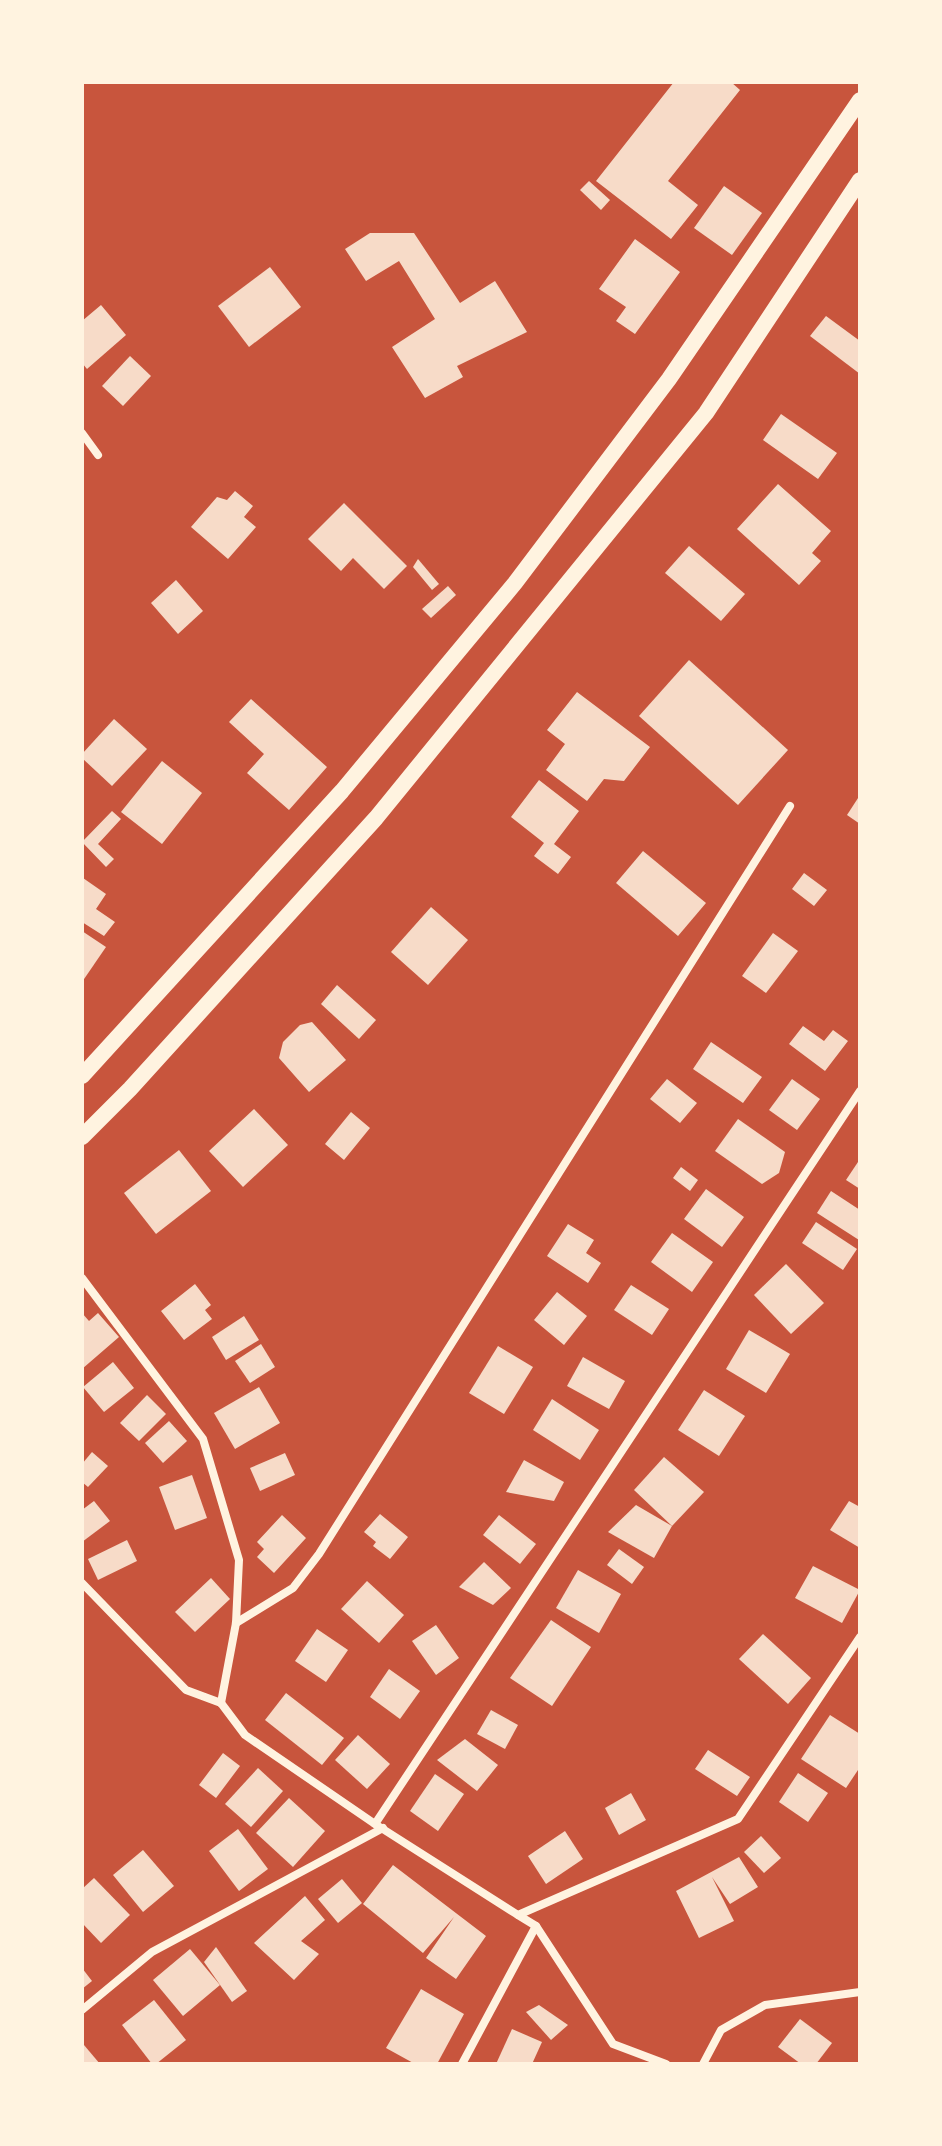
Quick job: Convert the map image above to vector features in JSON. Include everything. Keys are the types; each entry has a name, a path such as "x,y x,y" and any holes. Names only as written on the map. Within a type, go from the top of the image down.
{"main road":[{"path":"82,1076 342,791 515,583 669,379 860,100"},
{"path":"82,1137 141,1077 376,818 706,413 860,180"}],"street":[{"path":"82,433 98,455"},
{"path":"236,1623 293,1588 319,1554 790,806"},
{"path":"82,2010 152,1952 379,1826 860,1091"},
{"path":"82,1278 203,1439 239,1560 236,1623 221,1703"},
{"path":"82,1583 186,1690 221,1703 245,1735 379,1826 536,1926 613,2044 666,2064"},
{"path":"518,1915 738,1819 860,1637"},
{"path":"462,2064 536,1926"},
{"path":"703,2064 721,2030 765,2005 860,1992"}],"building":[{"path":"674,82 731,82 740,90 668,181 698,205 671,239 596,181"},
{"path":"589,181 610,200 601,210 580,190"},
{"path":"724,186 762,213 732,255 694,228"},
{"path":"370,233 414,233 460,303 495,281 527,332 457,366 463,377 425,398 392,347 435,319 399,261 366,281 345,249"},
{"path":"635,239 680,272 635,334 616,321 626,307 599,289"},
{"path":"270,267 301,307 249,347 218,306"},
{"path":"101,305 126,335 87,369 82,363 82,321"},
{"path":"826,316 860,341 860,374 810,336"},
{"path":"130,356 151,376 123,406 102,386"},
{"path":"781,414 837,453 818,479 763,440"},
{"path":"778,484 831,531 812,553 821,561 799,585 737,529"},
{"path":"235,491 253,506 244,517 256,527 228,559 191,527 217,497 227,500"},
{"path":"344,503 407,566 384,589 353,558 341,571 308,539"},
{"path":"689,546 745,594 721,621 665,573"},
{"path":"418,559 439,584 432,590 413,567"},
{"path":"176,580 203,611 178,634 151,603"},
{"path":"448,586 456,595 431,618 422,609"},
{"path":"689,660 788,750 738,805 639,716"},
{"path":"577,692 650,747 624,781 604,779 587,801 546,770 565,744 547,730"},
{"path":"251,699 327,767 289,810 247,773 264,754 229,722"},
{"path":"114,719 147,749 112,786 82,758 82,754"},
{"path":"162,761 202,793 162,844 121,812"},
{"path":"539,780 579,811 554,844 571,857 558,874 534,856 544,843 511,817"},
{"path":"860,795 860,824 847,815"},
{"path":"112,811 121,819 98,844 114,859 106,867 82,842"},
{"path":"643,851 706,903 678,936 616,883"},
{"path":"804,873 827,890 814,906 792,889"},
{"path":"83,878 106,894 96,909 115,922 104,936 82,922"},
{"path":"431,907 468,940 428,985 391,952"},
{"path":"82,931 106,947 82,982"},
{"path":"773,933 798,951 766,993 742,976"},
{"path":"337,985 376,1020 359,1039 321,1004"},
{"path":"312,1022 346,1060 309,1092 279,1058 283,1042 300,1025"},
{"path":"803,1026 824,1041 833,1030 848,1041 825,1071 789,1044"},
{"path":"711,1042 762,1077 743,1103 693,1069"},
{"path":"667,1079 697,1103 680,1123 650,1099"},
{"path":"792,1079 820,1099 797,1130 769,1110"},
{"path":"254,1109 288,1145 243,1187 209,1151"},
{"path":"351,1112 370,1128 344,1160 325,1144"},
{"path":"738,1119 785,1152 779,1173 762,1184 715,1151"},
{"path":"179,1150 211,1191 156,1234 124,1193"},
{"path":"860,1159 860,1189 846,1180"},
{"path":"681,1167 698,1180 690,1191 673,1178"},
{"path":"706,1189 744,1217 722,1247 684,1219"},
{"path":"831,1191 860,1210 859,1240 817,1213"},
{"path":"816,1222 857,1249 843,1270 802,1243"},
{"path":"568,1224 594,1240 586,1253 601,1263 588,1283 547,1256"},
{"path":"672,1233 713,1262 692,1292 651,1262"},
{"path":"786,1264 824,1303 791,1334 754,1295"},
{"path":"195,1284 211,1305 205,1310 212,1319 184,1340 161,1311"},
{"path":"631,1285 669,1309 652,1335 614,1310"},
{"path":"557,1292 587,1316 564,1345 534,1320"},
{"path":"82,1313 89,1321 98,1313 119,1337 82,1369"},
{"path":"244,1316 259,1340 226,1360 212,1337"},
{"path":"749,1330 790,1354 766,1393 726,1369"},
{"path":"261,1344 275,1367 250,1383 235,1361"},
{"path":"498,1346 533,1367 504,1414 469,1393"},
{"path":"583,1357 625,1381 609,1409 567,1386"},
{"path":"113,1362 134,1388 104,1412 83,1387"},
{"path":"259,1387 280,1423 235,1449 214,1413"},
{"path":"704,1390 745,1416 719,1456 678,1430"},
{"path":"147,1395 166,1414 139,1441 120,1423"},
{"path":"552,1399 599,1430 580,1460 533,1430"},
{"path":"169,1421 187,1441 163,1463 145,1443"},
{"path":"92,1452 108,1466 88,1487 82,1482 82,1464"},
{"path":"285,1453 295,1475 260,1491 250,1468"},
{"path":"664,1457 704,1492 672,1526 634,1490"},
{"path":"524,1460 564,1482 554,1501 506,1492"},
{"path":"192,1475 207,1518 175,1530 159,1487"},
{"path":"94,1501 110,1521 82,1542 82,1510"},
{"path":"849,1501 860,1507 860,1548 830,1530"},
{"path":"636,1505 672,1526 654,1558 608,1532"},
{"path":"380,1514 408,1537 390,1559 373,1546 376,1542 364,1532"},
{"path":"282,1515 306,1538 274,1573 257,1557 264,1549 257,1542"},
{"path":"499,1515 536,1544 520,1564 483,1535"},
{"path":"127,1540 137,1561 98,1580 88,1559"},
{"path":"619,1549 644,1567 632,1584 607,1565"},
{"path":"484,1562 511,1588 493,1605 459,1587"},
{"path":"813,1566 860,1590 842,1623 795,1598"},
{"path":"578,1570 621,1594 599,1633 556,1608"},
{"path":"211,1578 230,1599 195,1632 175,1612"},
{"path":"367,1581 404,1615 379,1643 341,1609"},
{"path":"551,1620 591,1647 552,1706 510,1678"},
{"path":"436,1625 459,1658 436,1675 412,1641"},
{"path":"317,1629 348,1650 326,1682 295,1661"},
{"path":"763,1634 811,1678 788,1704 739,1659"},
{"path":"389,1669 420,1691 400,1719 370,1697"},
{"path":"286,1693 344,1738 322,1765 265,1720"},
{"path":"491,1710 518,1725 505,1749 477,1734"},
{"path":"830,1715 860,1734 860,1767 846,1788 801,1759"},
{"path":"358,1735 390,1764 367,1789 335,1760"},
{"path":"465,1739 498,1765 477,1791 437,1760"},
{"path":"708,1750 750,1777 737,1796 695,1769"},
{"path":"223,1753 240,1766 216,1798 199,1785"},
{"path":"258,1768 283,1791 251,1827 225,1804"},
{"path":"798,1773 828,1793 808,1822 779,1802"},
{"path":"435,1774 464,1794 438,1831 410,1811"},
{"path":"631,1793 646,1820 619,1835 605,1808"},
{"path":"289,1798 325,1831 293,1867 256,1833"},
{"path":"238,1829 268,1869 239,1891 209,1851"},
{"path":"565,1831 583,1859 546,1884 528,1856"},
{"path":"761,1836 781,1858 764,1873 744,1852"},
{"path":"143,1850 174,1886 143,1912 113,1875"},
{"path":"739,1857 758,1887 730,1904 712,1877 734,1921 699,1938 676,1891"},
{"path":"393,1865 486,1936 456,1979 426,1958 454,1917 423,1953 363,1904"},
{"path":"94,1878 130,1915 101,1943 82,1923 82,1889"},
{"path":"342,1879 362,1903 338,1923 318,1899"},
{"path":"305,1896 325,1920 301,1941 319,1954 294,1980 254,1943"},
{"path":"216,1947 247,1991 232,2002 204,1962"},
{"path":"190,1949 220,1985 183,2016 153,1980"},
{"path":"82,1968 92,1981 82,1989"},
{"path":"421,1989 464,2014 437,2064 415,2064 386,2048"},
{"path":"154,2000 186,2040 152,2064 122,2025"},
{"path":"539,2005 568,2025 551,2040 526,2012"},
{"path":"800,2019 832,2043 816,2064 801,2064 778,2047"},
{"path":"512,2029 542,2042 532,2064 496,2064"},
{"path":"84,2045 100,2064 82,2064"}]}
